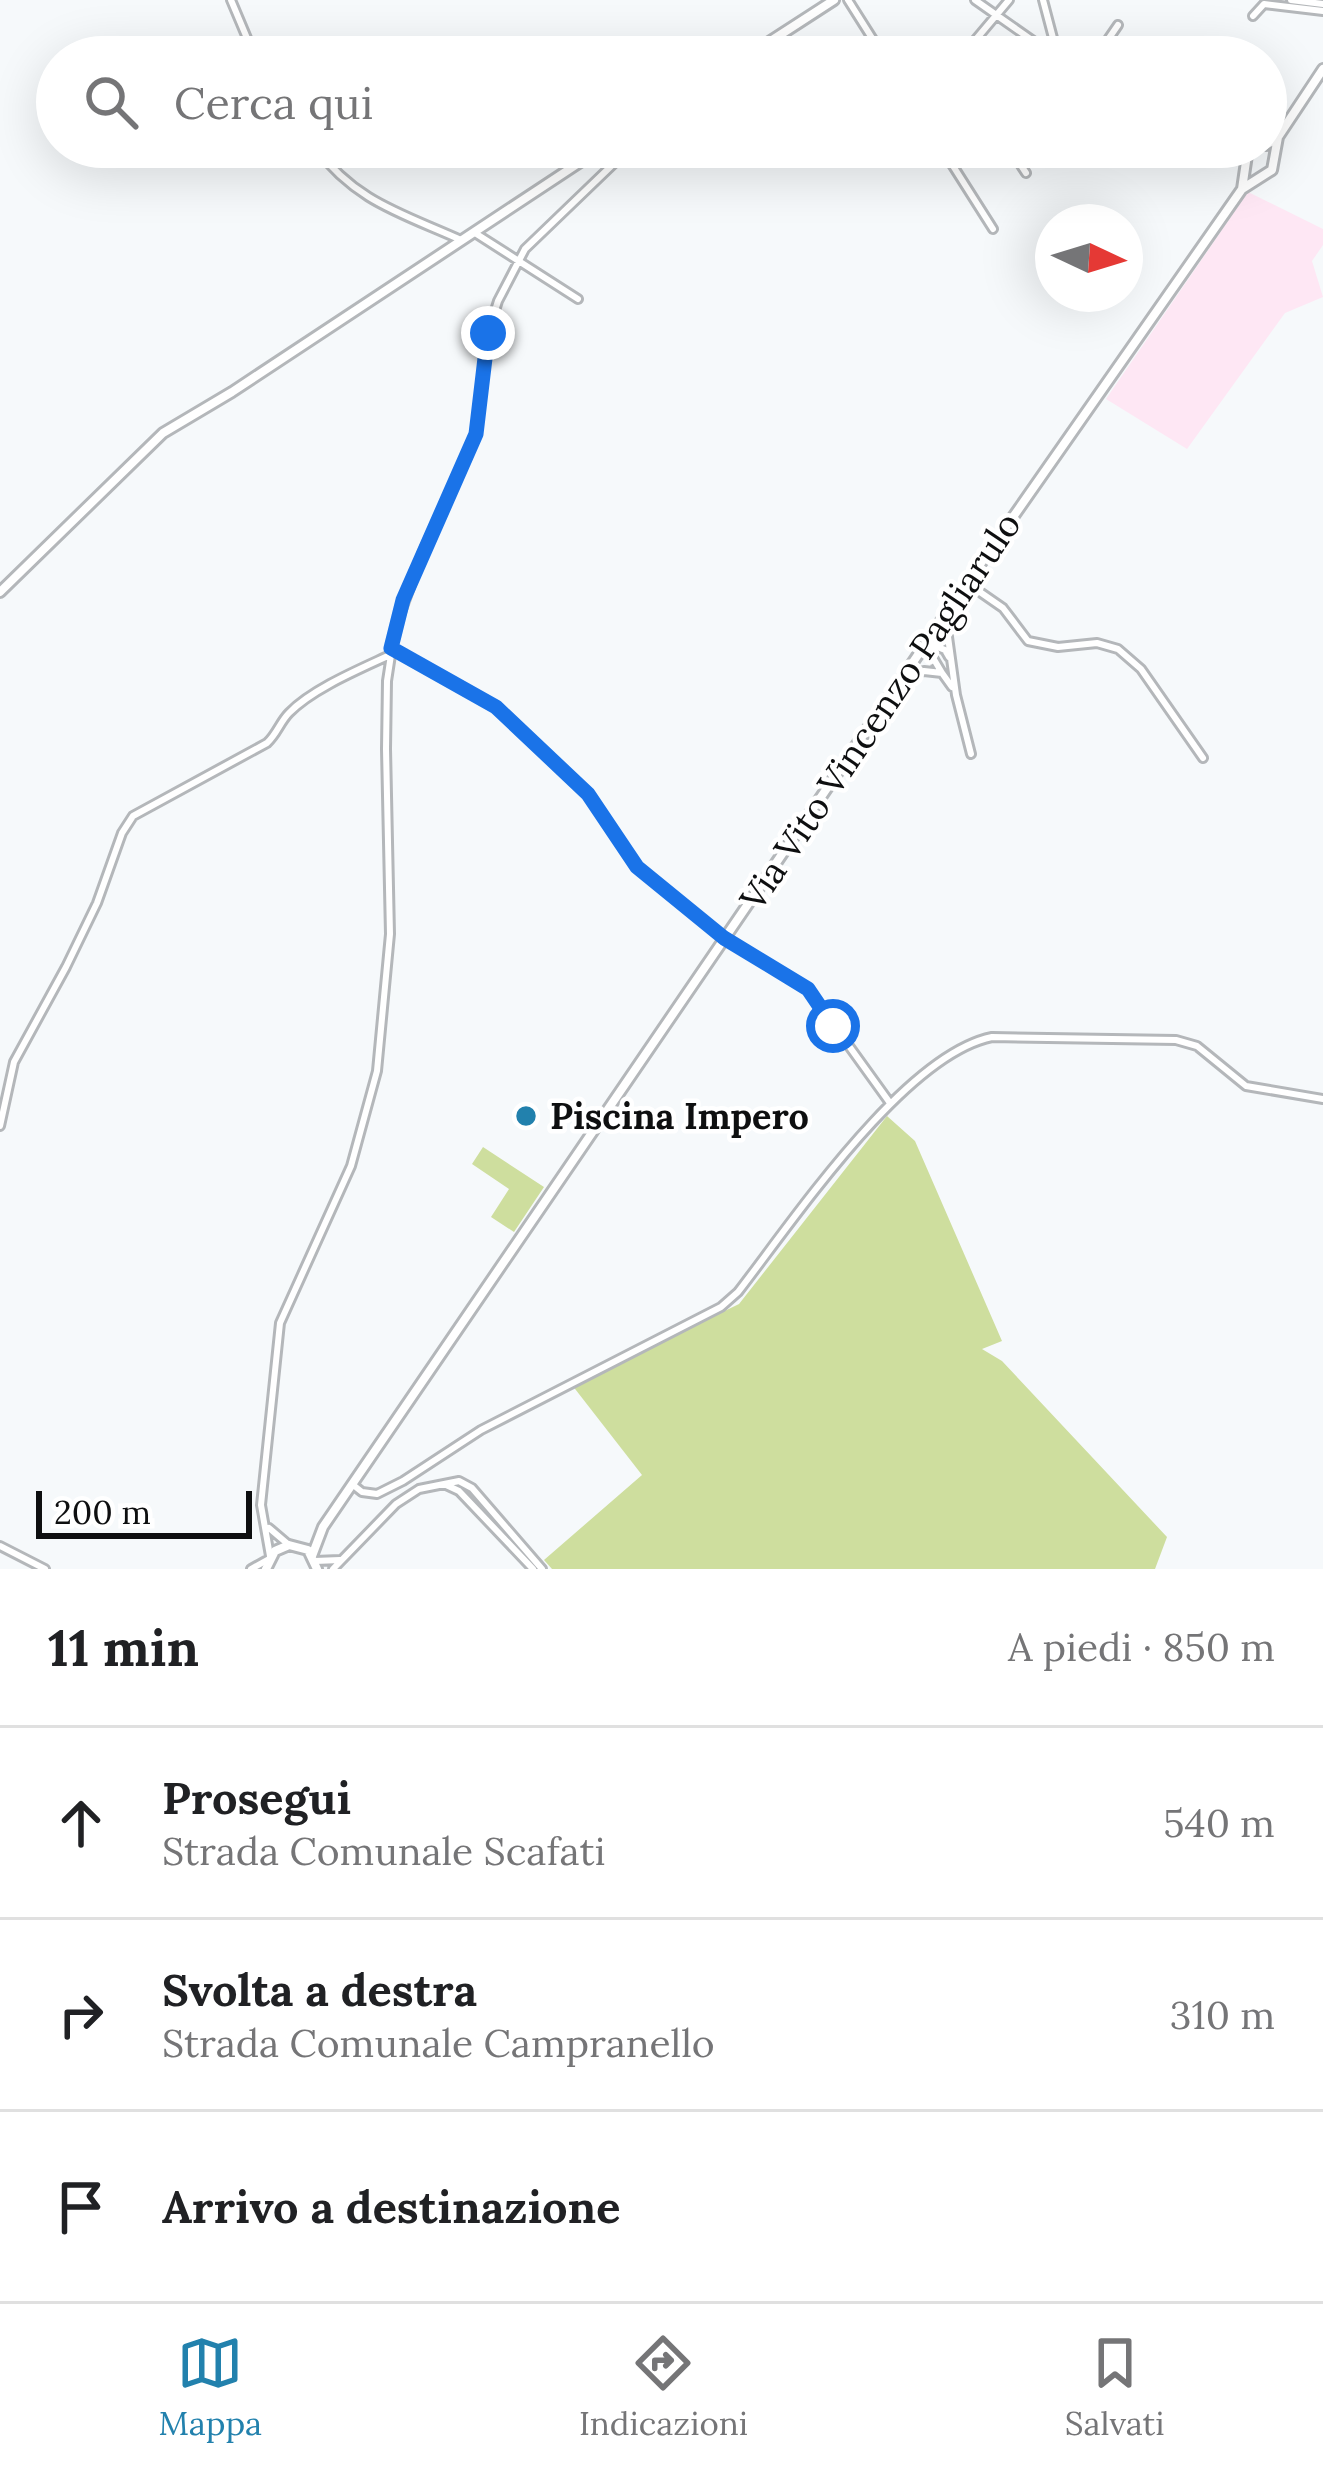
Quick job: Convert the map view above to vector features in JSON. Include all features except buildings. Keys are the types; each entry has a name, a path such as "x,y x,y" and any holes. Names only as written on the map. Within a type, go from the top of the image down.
{"street":[{"path":"231,0 243,36"},
{"path":"778,36 834,0"},
{"path":"848,0 871,36"},
{"path":"974,0 1024,36"},
{"path":"978,36 1009,0"},
{"path":"1043,0 1052,36"},
{"path":"1291,0 1323,8"},
{"path":"1253,16 1264,4 1323,8"},
{"path":"1110,36 1118,25"},
{"path":"1287,122 1323,70"},
{"path":"332,168 363,196 461,240"},
{"path":"0,592 163,433 241,387 571,168"},
{"path":"251,1569 268,1561 261,1504 280,1323 351,1166 376,1071 390,934 386,799 390,651 403,600 476,434 488,333 498,301 519,259 608,168"},
{"path":"954,168 993,229"},
{"path":"1023,168 1026,172"},
{"name":"Via Vito Vincenzo Pagliarulo","path":"1242,189 1246,168"},
{"path":"1251,168 1262,176 1272,168"},
{"name":"Via Vito Vincenzo Pagliarulo","path":"315,1562 319,1532 724,938 1242,189 1262,176"},
{"path":"473,232 578,299"},
{"path":"967,583 1004,608 1028,641 1058,647 1097,643 1118,649 1141,669 1203,758"},
{"path":"945,615 956,695 971,754"},
{"path":"927,644 945,650 951,661"},
{"path":"927,644 956,695"},
{"path":"390,651 496,707 588,794 637,867 724,938 808,989 890,1104"},
{"path":"0,1126 14,1062 66,968 133,816 267,743 278,734 286,714 390,651"},
{"path":"905,676 942,673"},
{"path":"352,1484 376,1494 404,1481 481,1430 722,1307 862,1131 945,1054 968,1042 992,1037 1176,1040 1196,1046 1246,1086 1323,1099"},
{"path":"333,1569 396,1504 419,1489 459,1480 472,1488 542,1569"},
{"path":"441,1483 459,1491 532,1569"},
{"path":"266,1525 315,1562 340,1560"},
{"name":"Via Vito Vincenzo Pagliarulo","path":"268,1561 319,1532"},
{"path":"0,1546 45,1569"}],"shaded area":[{"path":"1248,192 1323,229 1323,245 1312,261 1323,297 1285,313 1187,449 1106,399"}],"green space":[{"path":"887,1116 915,1141 1002,1341 982,1349 1002,1361 1167,1537 1155,1569 552,1569 544,1560 642,1475 572,1385 739,1304"},
{"path":"483,1147 544,1187 514,1232 491,1217 509,1189 472,1164"}],"place":[{"name":"Piscina Impero","path":"526,1116"}],"route":[{"path":"488,333 476,434 403,600 391,648 496,707 588,794 637,867 724,938 808,989 833,1026"}]}
